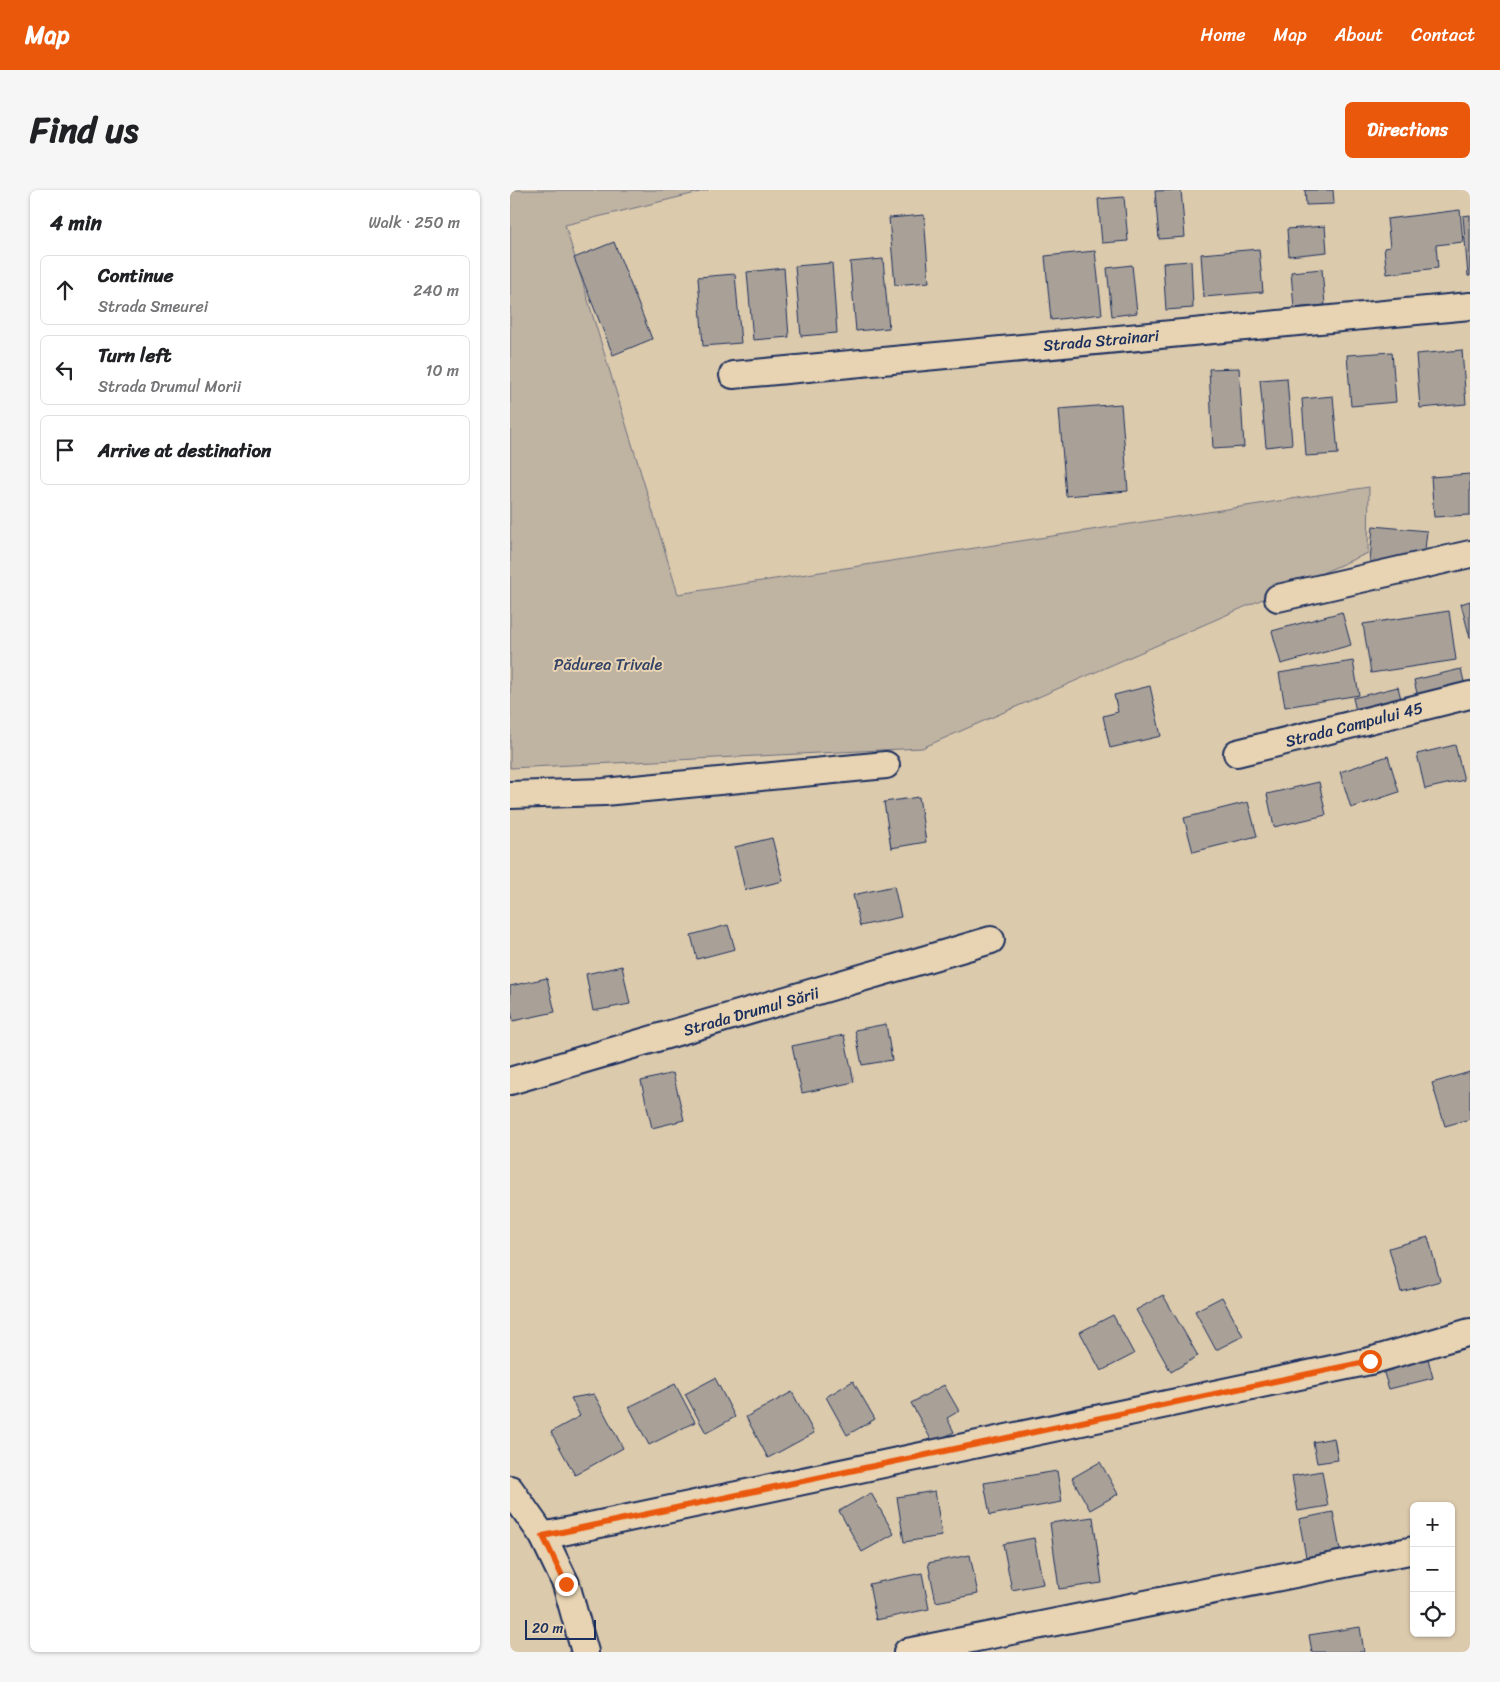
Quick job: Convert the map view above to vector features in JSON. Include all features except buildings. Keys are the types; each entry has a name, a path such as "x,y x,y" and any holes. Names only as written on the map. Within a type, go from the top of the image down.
{"street":[{"name":"Strada Strainari","path":"733,375 1470,306"},
{"path":"1278,598 1470,554"},
{"name":"Strada Campului 45","path":"1237,753 1470,695"},
{"path":"510,795 604,792 886,765"},
{"name":"Strada Drumul Sării","path":"510,1082 991,940"},
{"path":"543,1536 1370,1361 1470,1332"},
{"path":"510,1489 543,1536 566,1584 585,1652"},
{"path":"908,1652 1410,1551"}],"green space":[{"name":"Pădurea Trivale","path":"510,190 708,190 565,225 678,594 1369,487 1368,553 922,748 510,768"}],"route":[{"path":"566,1584 543,1536 1370,1361"}]}
